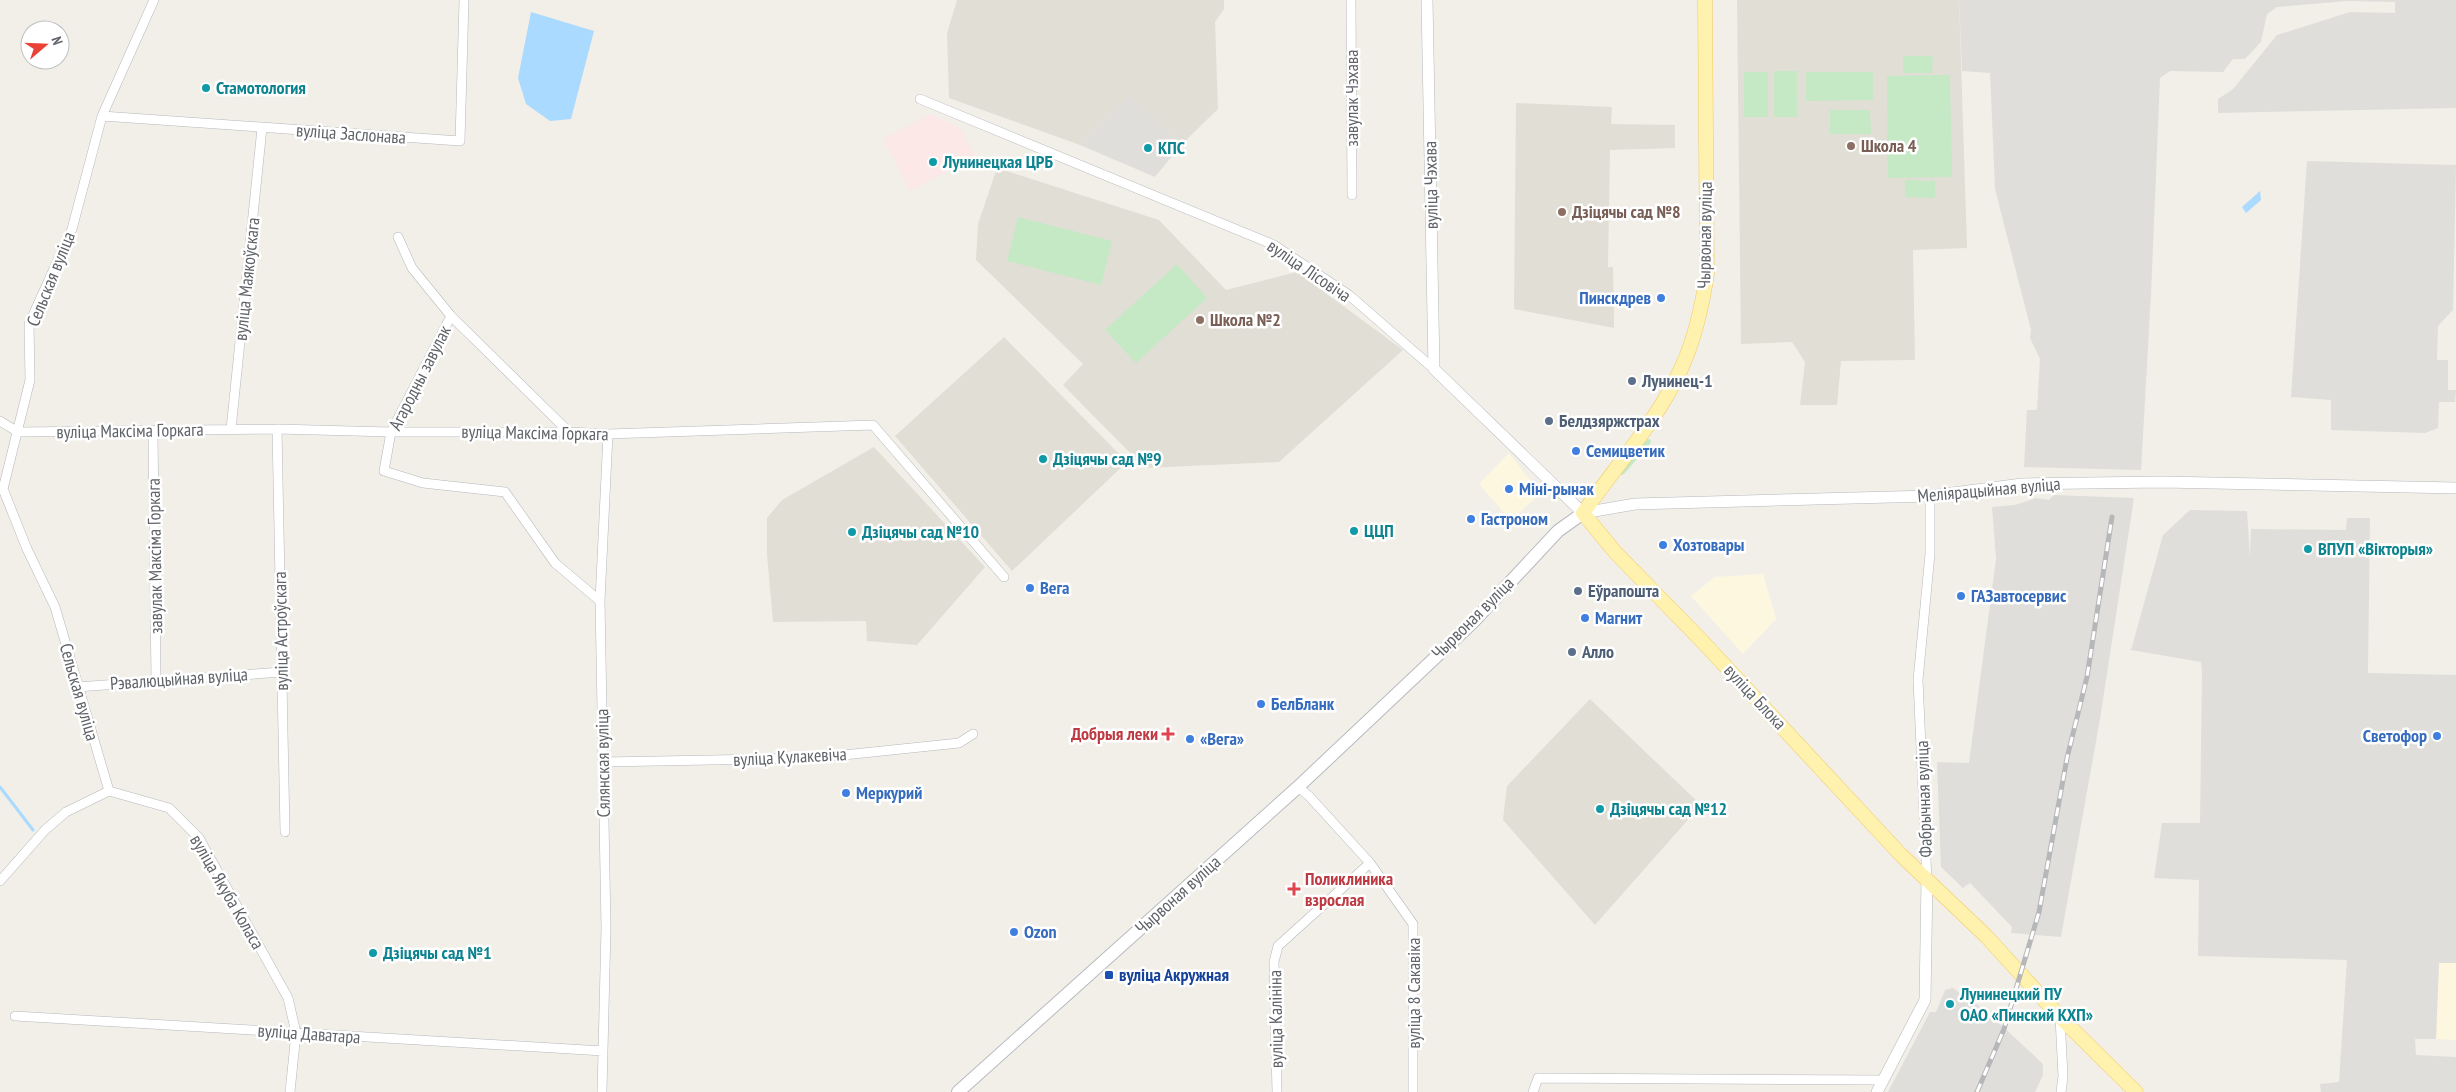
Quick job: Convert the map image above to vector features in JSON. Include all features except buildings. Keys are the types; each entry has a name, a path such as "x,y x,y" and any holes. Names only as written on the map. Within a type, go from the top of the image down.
{"main road":[{"name":"Чырвоная вуліца","path":"958,1092 1298,787 1473,622 1558,530 1583,513 1659,409 1681,369 1701,311 1707,274 1705,0"},
{"name":"вуліца Блока","path":"1583,513 1615,552 1702,641 1927,881 1986,936 2060,1017 2136,1092"}],"street":[{"name":"Сельская вуліца","path":"109,791 55,607 27,549 3,489 30,380 29,324 72,229 102,116 154,0"},
{"name":"вуліца Заслонава","path":"102,116 460,141 464,0"},
{"name":"завулак Чэхава","path":"1351,0 1352,196"},
{"name":"вуліца Чэхава","path":"1427,0 1434,369"},
{"name":"вуліца Лісовіча","path":"920,99 1274,245 1349,295 1434,369 1583,513"},
{"name":"вуліца Маякоўскага","path":"231,429 262,128"},
{"path":"398,237 412,268 451,316 569,432"},
{"name":"Агародны завулак","path":"451,316 391,432 384,471 423,483 505,492 555,563 600,601"},
{"path":"0,421 18,432"},
{"name":"вуліца Максіма Горкага","path":"18,432 153,432 277,429 608,434 873,425 1004,577"},
{"name":"вуліца Астроўскага","path":"277,429 285,832"},
{"name":"завулак Максіма Горкага","path":"153,432 156,681"},
{"name":"Сялянская вуліца","path":"602,1092 606,928 600,601 608,434"},
{"name":"Меліярацыйная вуліца","path":"1583,513 1635,504 1930,496 2022,484 2162,482 2456,488"},
{"name":"Фабрычная вуліца","path":"1877,1092 1925,1000 1927,881 1918,680 1930,554 1930,496"},
{"name":"Рэвалюцыйная вуліца","path":"77,687 282,672"},
{"name":"вуліца Кулакевіча","path":"604,762 815,758 959,743 973,734"},
{"name":"вуліца 8 Сакавіка","path":"1298,787 1370,863 1413,924 1414,1092"},
{"path":"0,881 45,830 59,818 109,791"},
{"name":"вуліца Якуба Коласа","path":"109,791 169,808 199,838 288,998 296,1033 290,1092"},
{"name":"вуліца Калініна","path":"1277,1092 1274,962 1278,946 1370,863"},
{"name":"вуліца Даватара","path":"14,1016 603,1051"},
{"path":"2060,1017 2062,1092"},
{"path":"1533,1092 1538,1078 1883,1080"}],"shaded area":[{"path":"957,0 1224,0 1224,9 1215,22 1218,109 1182,144 1129,95 1080,145 949,98 947,33"},
{"name":"Школа 4","path":"1737,0 1959,0 1967,248 1913,250 1915,360 1841,361 1837,405 1800,405 1805,362 1792,342 1741,344"},
{"path":"1959,0 2456,0 2456,108 2218,113 2218,99 2233,89 2277,35 2350,12 2395,13 2395,2 2347,1 2277,7 2267,14 2261,42 2245,59 2233,59 2223,72 2170,71 2160,78 2151,295 2141,470 2024,467 2027,410 2037,410 2040,359 2030,338 2031,330 1995,189 1990,73 1962,71"},
{"path":"1129,94 1182,144 1155,177 1080,145"},
{"name":"Дзіцячы сад №8","path":"1516,103 1612,107 1611,124 1675,125 1675,148 1610,150 1608,267 1613,267 1614,328 1514,309"},
{"path":"930,114 960,128 975,156 910,191 883,139"},
{"path":"2307,161 2456,165 2453,310 2438,326 2437,360 2448,360 2448,390 2456,390 2455,402 2439,402 2438,428 2425,433 2331,430 2331,400 2291,397"},
{"name":"Школа №2","path":"997,168 1159,220 1226,290 1297,272 1403,350 1279,462 1145,468 1063,385 1083,364 976,260 978,224"},
{"path":"1004,337 1127,462 1012,571 895,436"},
{"path":"874,447 985,567 917,645 867,641 866,621 773,622 767,555 767,518 782,500"},
{"name":"Міні-рынак","path":"1509,453 1540,493 1511,521 1479,484"},
{"path":"2054,495 2134,498 2100,719 2061,937 2011,933 2012,927 1970,883 1963,888 1941,867 1937,762 1969,763 1996,559 1992,507 2015,505 2036,498 2049,500"},
{"path":"2190,510 2247,511 2250,557 2251,529 2346,530 2347,518 2370,518 2368,673 2456,675 2456,963 2439,963 2436,1039 2415,1039 2416,1055 2456,1057 2456,1092 2321,1092 2320,1084 2339,1082 2347,960 2198,956 2199,880 2154,878 2162,823 2200,823 2202,671 2201,662 2131,650 2163,535"},
{"path":"1763,574 1776,619 1743,654 1691,596 1715,577"},
{"path":"1590,699 1701,805 1595,925 1503,820 1507,786"},
{"path":"2439,963 2456,963 2456,1040 2436,1039"},
{"path":"1953,988 1985,1010 2043,1064 2043,1075 2035,1092 1888,1092 1930,1012 1936,1012 1945,990"}],"green space":[{"path":"1903,56 1933,56 1932,73 1903,73"},
{"path":"1774,71 1797,71 1797,117 1774,117"},
{"path":"1744,72 1768,72 1768,117 1744,117"},
{"path":"1806,72 1873,72 1873,100 1806,101"},
{"path":"1950,75 1952,177 1888,178 1887,76"},
{"path":"1830,110 1870,110 1871,134 1830,134"},
{"path":"1905,180 1935,181 1935,198 1905,197"},
{"path":"1018,217 1112,241 1101,285 1007,261"},
{"path":"1177,264 1207,298 1136,363 1105,330"},
{"path":"1648,439 1651,440 1650,444 1624,474 1621,475 1619,470"}],"water":[{"path":"531,12 594,31 571,119 550,121 526,104 518,78"},
{"path":"2260,191 2261,200 2246,213 2242,207"}],"waterway":[{"path":"0,787 33,830"}],"railway":[{"path":"1977,1092 2004,1029 2039,912 2067,758 2087,677 2112,517"}],"place":[{"name":"Стамотология","path":"206,88"},
{"name":"Школа 4","path":"1851,146"},
{"name":"КПС","path":"1148,148"},
{"name":"Лунинецкая ЦРБ","path":"933,162"},
{"name":"Дзіцячы сад №8","path":"1562,212"},
{"name":"Пинскдрев","path":"1661,298"},
{"name":"Школа №2","path":"1200,320"},
{"name":"Лунинец-1","path":"1632,381"},
{"name":"Белдзяржстрах","path":"1549,421"},
{"name":"Семицветик","path":"1576,451"},
{"name":"Дзіцячы сад №9","path":"1043,459"},
{"name":"Міні-рынак","path":"1509,489"},
{"name":"Гастроном","path":"1471,519"},
{"name":"ЦЦП","path":"1354,531"},
{"name":"Дзіцячы сад №10","path":"852,532"},
{"name":"Хозтовары","path":"1663,545"},
{"name":"ВПУП «Вікторыя»","path":"2308,549"},
{"name":"Вега","path":"1030,588"},
{"name":"Еўрапошта","path":"1578,591"},
{"name":"ГАЗавтосервис","path":"1961,596"},
{"name":"Магнит","path":"1585,618"},
{"name":"Алло","path":"1572,652"},
{"name":"БелБланк","path":"1261,704"},
{"name":"Добрыя леки","path":"1168,734"},
{"name":"Светофор","path":"2437,736"},
{"name":"«Вега»","path":"1190,739"},
{"name":"Меркурий","path":"846,793"},
{"name":"Дзіцячы сад №12","path":"1600,809"},
{"name":"Поликлиника взрослая","path":"1294,889"},
{"name":"Ozon","path":"1014,932"},
{"name":"Дзіцячы сад №1","path":"373,953"},
{"name":"вуліца Акружная","path":"1109,975"},
{"name":"Лунинецкий ПУ ОАО «Пинский КХП»","path":"1950,1004"}]}
